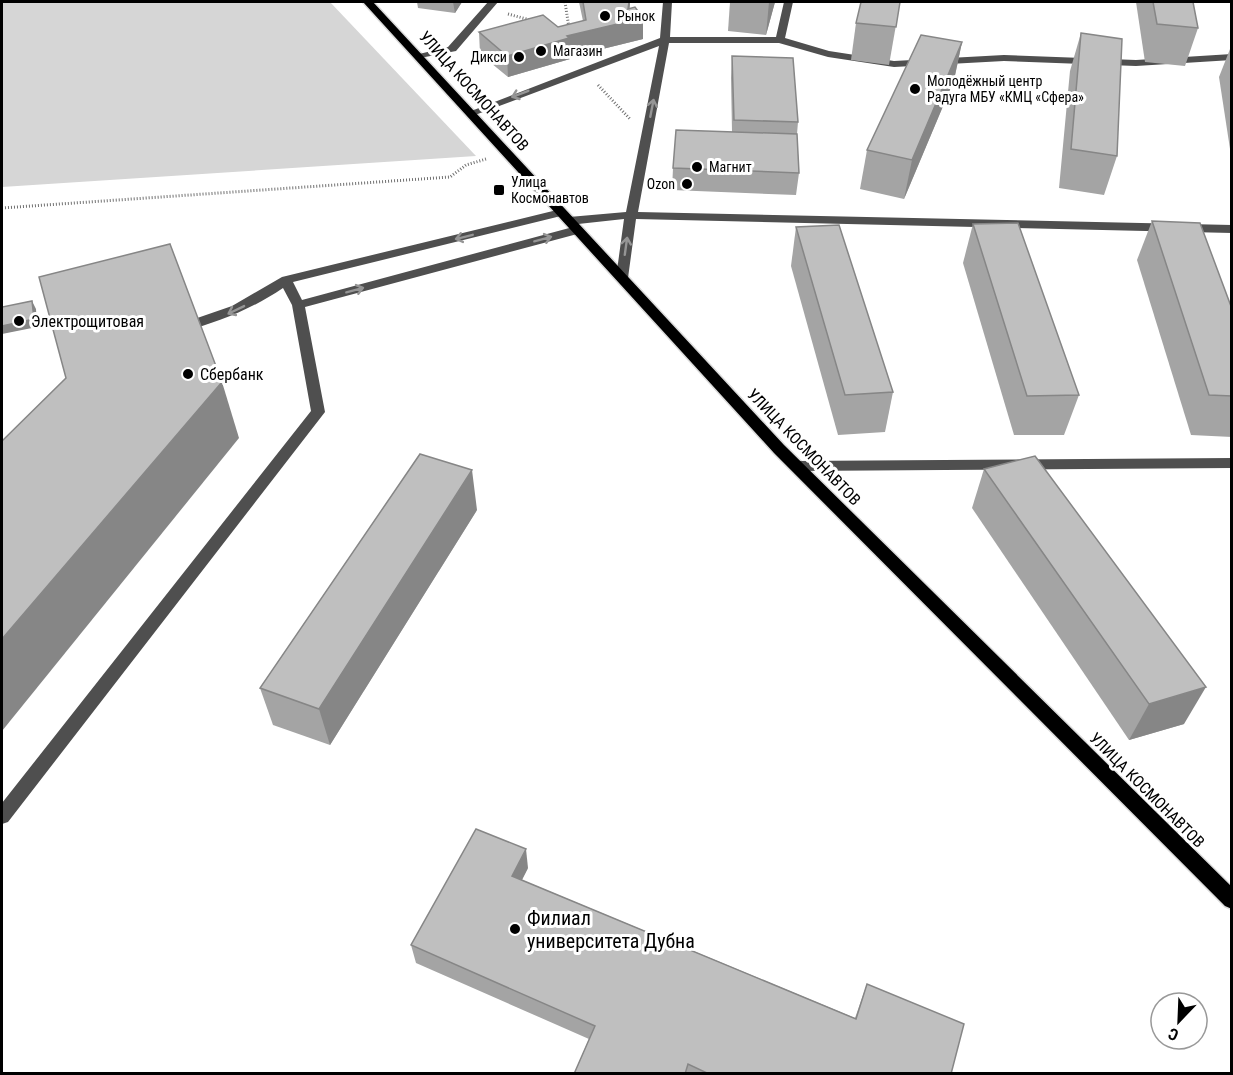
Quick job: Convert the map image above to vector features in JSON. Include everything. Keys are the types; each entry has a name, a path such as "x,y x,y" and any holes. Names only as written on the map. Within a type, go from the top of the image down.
{"main road":[{"name":"УЛИЦА КОСМОНАВТОВ","path":"369,2 795,466 1232,900"}],"street":[{"path":"419,57 452,49 493,2"},
{"path":"622,278 631,215 665,40 667,2"},
{"path":"780,40 789,2"},
{"path":"471,113 665,40 780,40 828,54 894,64 1004,58 1136,63 1232,57"},
{"path":"163,333 218,319 258,300 286,280 569,221 631,215 1232,229"},
{"path":"298,305 569,221"},
{"path":"2,816 318,412 298,305 286,280"},
{"path":"795,466 1232,463"}],"path":[{"path":"565,2 570,31"},
{"path":"2,208 450,177 466,165 506,153"}],"shaded area":[{"path":"2,2 330,2 476,156 2,187"}],"building":[{"path":"583,2 629,2 628,9 635,7 643,18 567,36 569,38 507,56 479,32 543,15 558,27 586,20"},
{"path":"861,2 900,2 896,27 856,23"},
{"path":"1153,2 1193,2 1198,28 1157,24"},
{"path":"1081,33 1122,39 1117,156 1071,149"},
{"path":"921,35 962,42 912,160 867,150"},
{"path":"732,56 793,58 798,122 734,120"},
{"path":"676,130 797,134 799,173 673,168"},
{"path":"1152,221 1200,223 1232,309 1232,396 1209,395"},
{"path":"1018,223 1079,395 1027,396 973,224"},
{"path":"839,225 893,392 845,395 796,227"},
{"path":"170,244 222,382 2,639 2,441 66,378 39,277"},
{"path":"32,301 34,319 2,326 2,307"},
{"path":"420,454 472,470 319,709 260,688"},
{"path":"1035,456 1206,687 1149,704 984,469"},
{"name":"Филиал университета Дубна","path":"476,829 526,849 512,876 856,1019 867,984 964,1024 951,1074 709,1074 688,1064 685,1074 574,1074 595,1026 411,945"}],"place":[{"name":"Рынок","path":"605,16"},
{"name":"Магазин","path":"541,51"},
{"name":"Дикси","path":"519,57"},
{"name":"Молодёжный центр Радуга МБУ «КМЦ «Сфера»","path":"915,89"},
{"name":"Магнит","path":"697,167"},
{"name":"Ozon","path":"687,184"},
{"name":"Улица Космонавтов","path":"499,190"},
{"name":"Электрощитовая","path":"19,321"},
{"name":"Сбербанк","path":"188,374"},
{"name":"Филиал университета Дубна","path":"515,929"}]}
